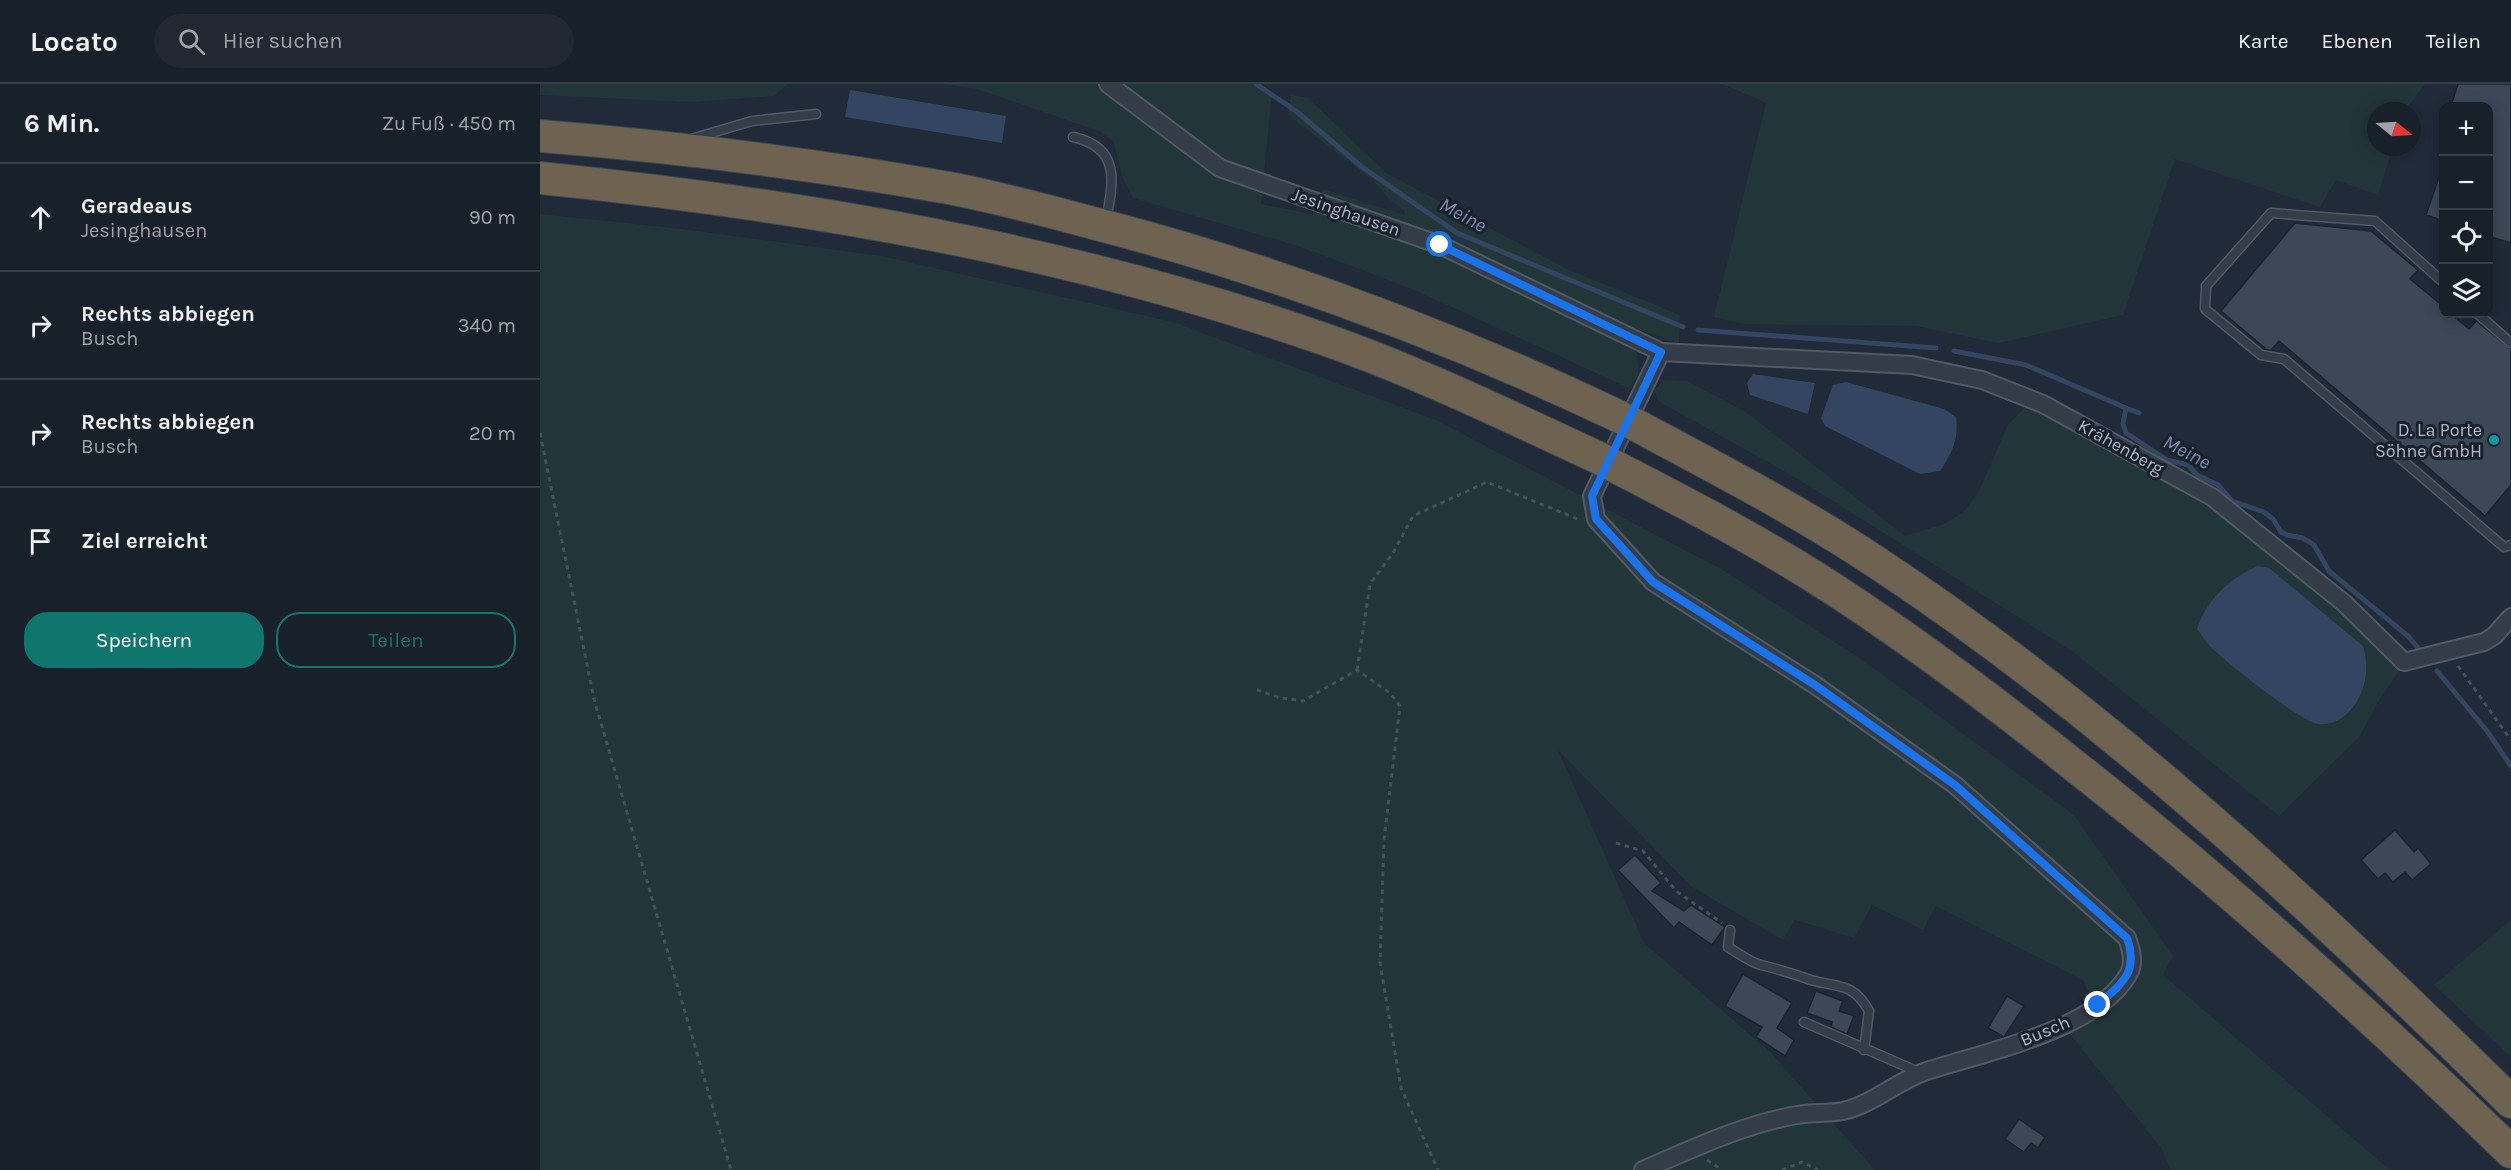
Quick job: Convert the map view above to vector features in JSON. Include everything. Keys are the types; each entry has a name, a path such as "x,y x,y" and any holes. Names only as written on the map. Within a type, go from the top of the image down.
{"highway":[{"path":"540,118 589,140"},
{"path":"540,136 663,148 796,165 950,189 1182,246 1321,291 1455,342 1627,421 1731,475 1880,565 2051,687 2249,854 2380,975 2511,1102"},
{"path":"545,179 841,217 949,236 1064,261 1176,292 1316,336 1453,390 1607,462 1735,529 1813,576 1998,704 2164,836 2297,951 2396,1040 2511,1152"}],"street":[{"name":"Jesinghausen","path":"1108,84 1220,168 1440,245 1661,352"},
{"name":"Busch","path":"1643,1170 1724,1136 1797,1115 1843,1111 1882,1096 1922,1073 2062,1027 2098,1005 2130,972 2132,954 2127,938 1955,785 1815,685 1653,582 1596,519 1592,496 1661,352"},
{"name":"Krähenberg","path":"1661,352 1912,364 1982,380 2043,404 2212,497 2344,603 2404,662 2448,652 2494,636 2511,617"}],"lane":[{"path":"663,148 752,121 816,114"},
{"path":"1073,137 1095,144 1103,151 1111,170 1110,200 1105,226"},
{"path":"2439,279 2374,221 2271,213 2206,286 2205,309 2261,355 2284,359 2504,547 2511,544"},
{"path":"2483,318 2511,343"},
{"path":"1731,930 1728,947 1759,965 1774,966 1813,980 1829,982 1854,990 1869,1011 1864,1050"},
{"path":"1804,1022 1864,1050 1922,1073"}],"path":[{"path":"540,433 594,699 731,1170"},
{"path":"1357,670 1370,584 1393,554 1413,516 1487,482 1606,531"},
{"path":"2448,652 2511,740"},
{"path":"1257,690 1281,698 1303,701 1357,670"},
{"path":"1357,670 1390,693 1400,706 1384,840 1380,963 1401,1088 1437,1170"},
{"path":"1616,843 1643,851 1676,891 1690,898 1731,930"},
{"path":"1782,1170 1802,1162 1818,1170"}],"green space":[{"path":"540,84 788,84 774,96 690,102 540,95"},
{"path":"944,84 1257,84 1272,92 1261,204 1312,214 1323,189 1405,215 1405,211 1390,200 1375,182 1288,115 1291,95 1308,98 1386,173 1567,269 1680,315 1679,343 1634,328 1639,375 1629,388 1412,289 1298,246 1133,198 1122,176 1113,141 1099,131 977,89"},
{"path":"1723,84 2425,84 2412,102 2367,102 2367,156 2390,156 2378,195 2336,180 2320,207 2175,159 2123,315 1998,343 1916,326 1745,324 1714,317 1766,103"},
{"path":"540,214 682,229 881,256 1173,322 1436,420 1723,570 1861,659 2074,815 2173,956 2163,975 2390,1170 2170,1170 2162,1149 2062,1024 2094,1005 2083,980 1936,906 1923,930 1872,905 1854,938 1795,920 1783,940 1692,887 1558,750 1644,943 1770,1052 1875,1170 540,1170"},
{"path":"1665,380 1687,381 1746,412 1905,536 1944,524 1964,512 1979,491 2008,425 2027,405 2209,507 2273,556 2388,652 2400,670 2381,697 2359,737 2279,816 2072,651 1793,476 1658,401 1654,389"},
{"path":"2511,920 2511,1057 2434,985"}],"water":[{"path":"850,90 1006,116 1002,143 845,117"},
{"path":"1753,374 1815,383 1808,414 1750,395 1747,383"},
{"path":"1846,382 1944,409 1956,417 1954,446 1940,471 1920,474 1825,426 1821,418 1833,385"},
{"path":"2258,566 2269,568 2363,646 2366,668 2363,689 2352,708 2335,722 2318,724 2295,713 2228,663 2208,644 2197,629 2206,609 2220,591 2238,577"}],"building":[{"path":"2458,84 2511,84 2511,243 2493,238 2493,102 2452,102"},
{"path":"2439,177 2439,219 2426,215"},
{"path":"2295,223 2371,231 2418,270 2410,279 2439,303 2439,318 2456,318 2469,329 2476,321 2511,349 2511,485 2485,516 2279,341 2271,350 2267,350 2221,311"},
{"path":"2395,830 2414,852 2418,848 2431,864 2412,880 2405,872 2393,882 2385,873 2378,879 2361,860"},
{"path":"1635,855 1661,883 1652,891 1684,911 1691,905 1725,927 1712,945 1679,922 1674,928 1618,870"},
{"path":"1743,974 1792,1003 1777,1028 1794,1040 1785,1056 1756,1037 1762,1027 1725,1006"},
{"path":"1816,991 1843,1001 1839,1011 1854,1016 1847,1034 1831,1027 1832,1022 1807,1013"},
{"path":"2007,996 2024,1006 2004,1037 1988,1028"},
{"path":"2019,1119 2045,1137 2038,1148 2031,1143 2024,1152 2005,1139"}],"waterway":[{"name":"Meine","path":"1256,84 1296,111 1362,167 1457,233 1683,327"},
{"name":"Meine","path":"1698,330 1936,348"},
{"name":"Meine","path":"1954,351 2026,365 2126,408 2123,424 2126,433 2167,460 2188,465 2197,475 2218,485 2232,501 2264,512 2273,519 2281,532 2303,538 2314,545 2329,571 2409,637 2418,648"},
{"path":"2126,408 2139,413"},
{"name":"Meine","path":"2437,671 2487,731 2511,766"}],"place":[{"name":"D. La Porte Söhne GmbH","path":"2494,440"}],"route":[{"path":"1440,245 1661,352 1592,496 1596,519 1653,582 1815,685 1955,785 2127,938 2132,954 2130,972 2118,987 2098,1005"}]}
